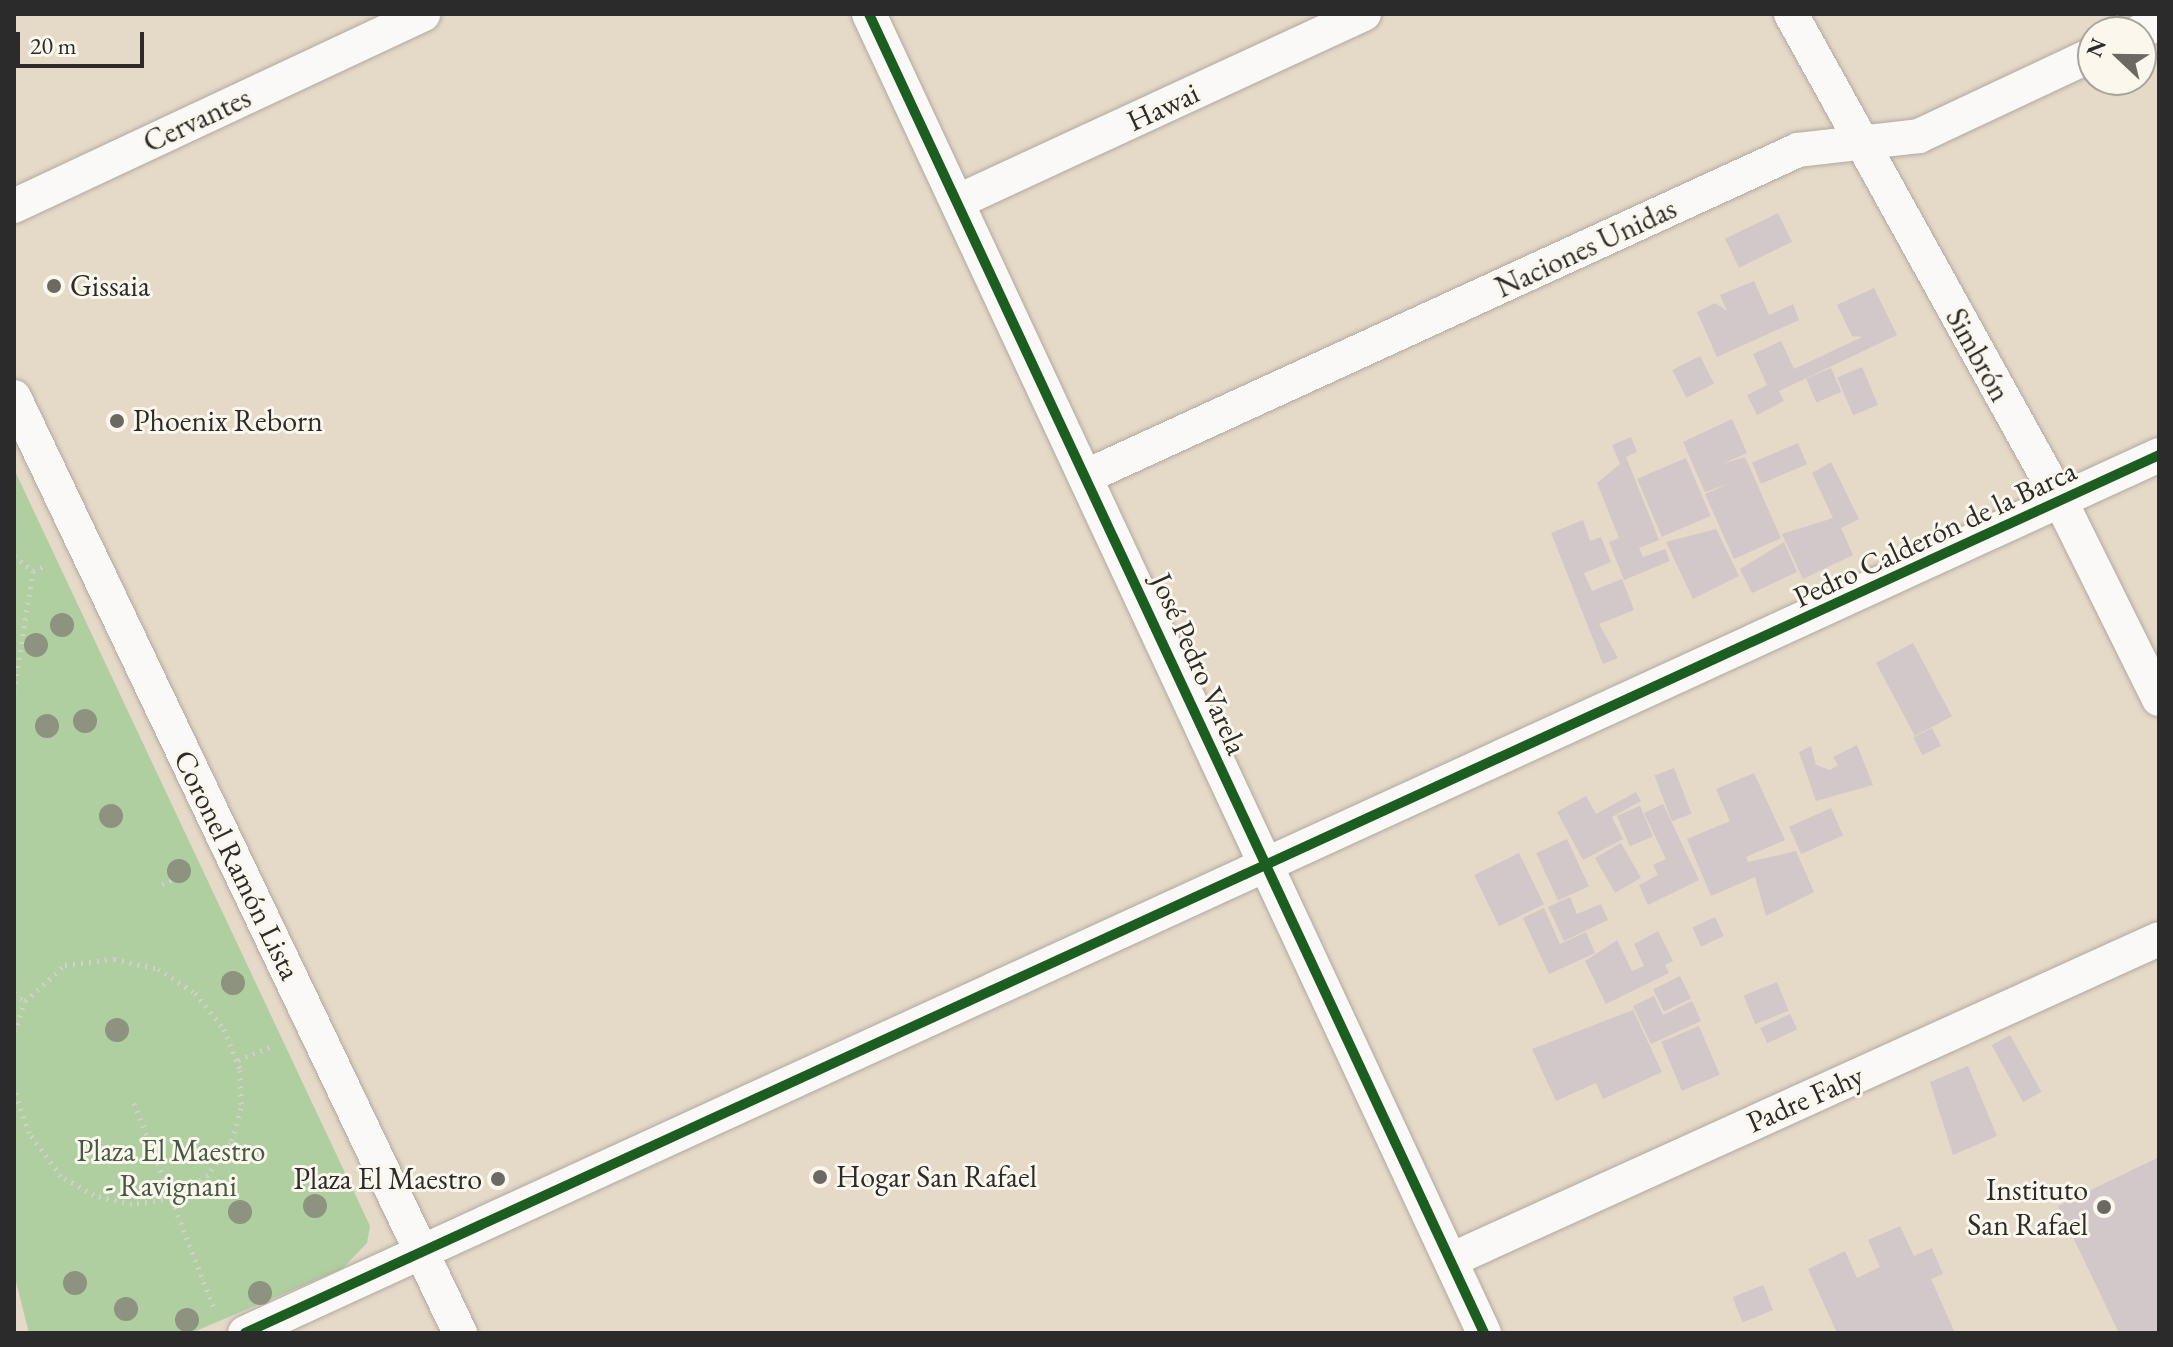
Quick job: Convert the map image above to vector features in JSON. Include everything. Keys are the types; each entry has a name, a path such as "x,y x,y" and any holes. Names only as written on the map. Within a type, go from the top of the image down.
{"street":[{"name":"Cervantes","path":"14,206 423,14"},
{"name":"José Pedro Varela","path":"869,14 961,200 1266,871 1484,1333"},
{"name":"Hawai","path":"961,200 1364,14"},
{"name":"Simbrón","path":"1791,14 2061,502 2159,699"},
{"name":"Naciones Unidas","path":"1087,476 1798,150 1919,136 2077,62"},
{"name":"Coronel Ramón Lista","path":"14,397 460,1333"},
{"name":"Pedro Calderón de la Barca","path":"245,1333 1266,871 2159,455"},
{"name":"Padre Fahy","path":"1451,1260 2159,939"}],"path":[{"path":"14,556 33,571"},
{"path":"33,571 44,566"},
{"path":"14,691 33,571"},
{"path":"162,884 189,873"},
{"path":"14,1032 25,1001 75,961 135,962 195,993 224,1029 238,1060 241,1108 231,1143 208,1175 171,1199 120,1203 70,1183 43,1155 16,1108 14,1090"},
{"path":"14,993 25,1001"},
{"path":"238,1060 271,1047"},
{"path":"134,1103 213,1306"}],"green space":[{"name":"Plaza El Maestro - Ravignani","path":"14,469 370,1226 367,1243 342,1269 191,1333 29,1333 14,1274"}],"building":[{"path":"1778,213 1792,242 1739,268 1725,239"},
{"path":"1754,281 1769,315 1793,304 1799,320 1717,357 1697,312 1715,303 1727,311 1720,295"},
{"path":"1874,288 1897,335 1779,391 1784,401 1757,415 1747,395 1767,385 1753,354 1781,341 1794,369 1862,337 1852,336 1837,305"},
{"path":"1700,356 1714,384 1686,398 1672,370"},
{"path":"1862,367 1878,405 1853,415 1837,378"},
{"path":"1831,368 1841,392 1816,402 1806,379"},
{"path":"1732,419 1747,453 1722,464 1745,457 1781,538 1734,559 1705,494 1730,483 1705,492 1683,442"},
{"path":"1631,437 1637,452 1626,457 1659,540 1639,548 1643,557 1665,549 1670,561 1624,580 1609,542 1619,538 1597,483 1620,464 1612,445"},
{"path":"1798,443 1807,464 1761,484 1752,463"},
{"path":"1686,458 1711,516 1662,537 1637,479"},
{"path":"1831,462 1859,519 1841,528 1853,555 1803,579 1782,534 1833,518 1812,473"},
{"path":"1583,520 1590,541 1601,537 1611,562 1584,573 1592,591 1622,579 1634,610 1599,624 1618,658 1603,664 1551,533"},
{"path":"1716,529 1739,576 1693,599 1666,542"},
{"path":"1784,542 1797,572 1752,593 1740,569"},
{"path":"1913,643 1952,716 1915,736 1876,663"},
{"path":"1932,728 1941,746 1922,755 1913,738"},
{"path":"1857,745 1873,785 1816,801 1799,752 1811,746 1816,765 1830,770 1838,765 1833,757"},
{"path":"1674,768 1692,814 1672,821 1654,776"},
{"path":"1754,773 1785,840 1746,857 1748,862 1796,851 1814,892 1766,916 1755,877 1711,896 1687,839 1730,821 1716,789"},
{"path":"1636,792 1641,801 1612,817 1623,839 1583,860 1557,812 1586,796 1596,814"},
{"path":"1663,804 1699,880 1648,905 1639,885 1658,875 1653,865 1666,859 1644,813"},
{"path":"1640,806 1653,836 1630,846 1617,816"},
{"path":"1831,808 1843,835 1801,854 1789,827"},
{"path":"1567,839 1589,886 1558,900 1536,853"},
{"path":"1621,843 1641,878 1615,893 1595,858"},
{"path":"1519,853 1544,904 1499,926 1474,875"},
{"path":"1570,897 1577,914 1601,904 1608,920 1564,941 1548,907"},
{"path":"1544,908 1560,944 1586,932 1595,953 1549,974 1523,918"},
{"path":"1715,917 1724,936 1701,947 1692,928"},
{"path":"1658,931 1673,961 1665,965 1669,973 1606,1004 1585,961 1617,940 1632,971 1644,966 1634,944"},
{"path":"1680,976 1691,998 1664,1012 1653,989"},
{"path":"1777,982 1789,1011 1755,1024 1744,995"},
{"path":"1654,996 1663,1015 1692,1001 1701,1021 1651,1044 1633,1006"},
{"path":"1633,1010 1662,1072 1603,1099 1596,1083 1556,1101 1532,1049"},
{"path":"1790,1014 1797,1029 1767,1043 1760,1028"},
{"path":"1699,1026 1720,1075 1682,1091 1661,1042"},
{"path":"2010,1035 2042,1092 2023,1102 1992,1045"},
{"path":"1968,1066 1997,1136 1953,1155 1930,1082"},
{"path":"2159,1157 2159,1333 2119,1333 2058,1206"},
{"path":"1900,1226 1914,1256 1932,1248 1943,1274 1931,1279 1955,1333 1837,1333 1808,1269 1845,1251 1857,1278 1880,1267 1868,1240"},
{"path":"1763,1285 1773,1310 1743,1322 1732,1297"}],"cycle path":[{"path":"869,14 1484,1333"},
{"path":"245,1333 2159,455"}],"place":[{"name":"Gissaia","path":"54,286"},
{"name":"Phoenix Reborn","path":"117,421"},
{"name":"Hogar San Rafael","path":"820,1177"},
{"name":"Plaza El Maestro","path":"498,1179"},
{"name":"Instituto San Rafael","path":"2104,1207"}]}
